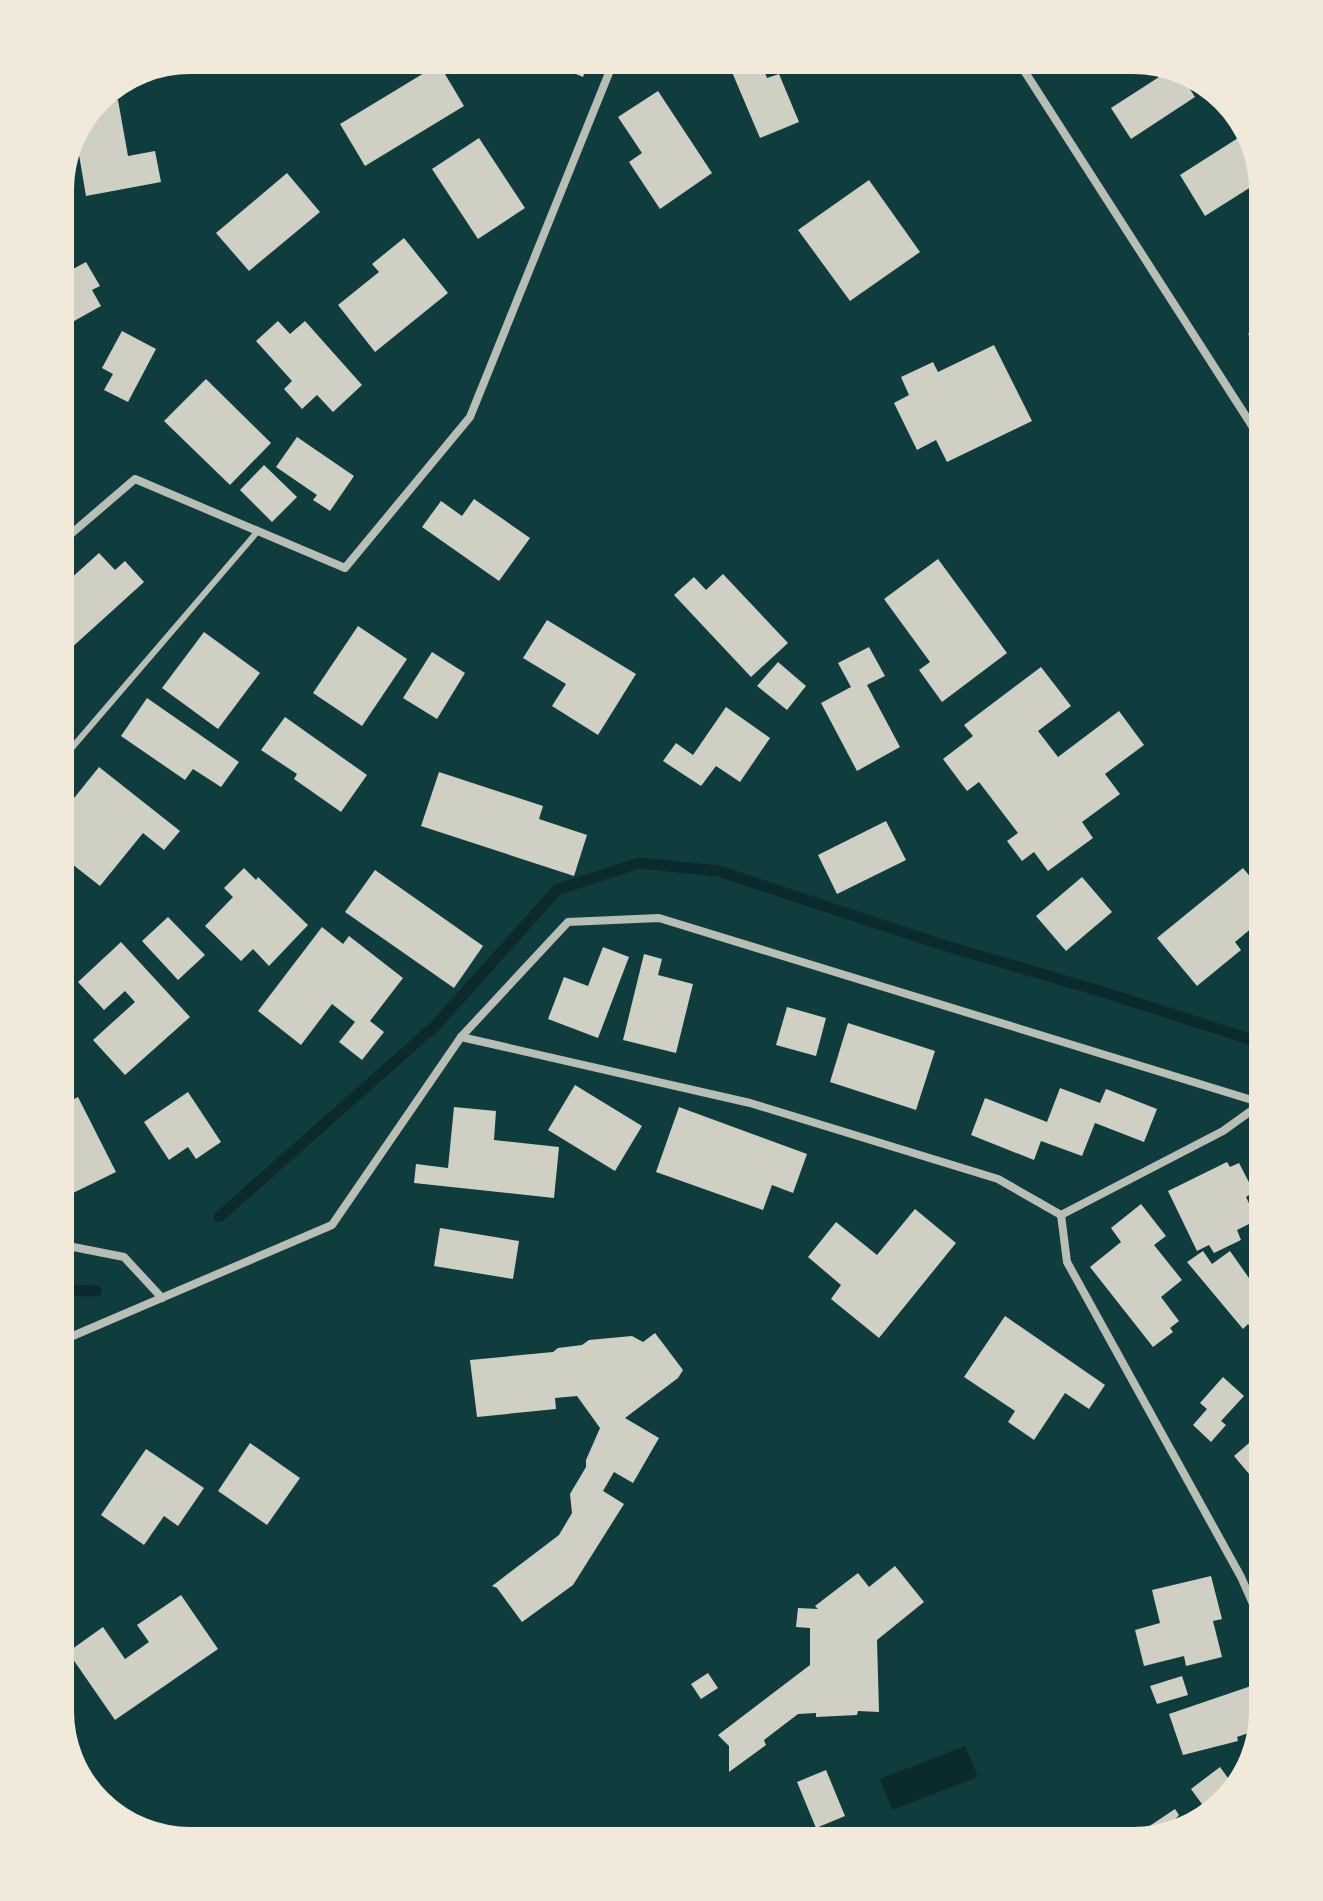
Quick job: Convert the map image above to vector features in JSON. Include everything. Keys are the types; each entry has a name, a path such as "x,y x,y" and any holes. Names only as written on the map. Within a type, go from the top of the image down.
{"street":[{"path":"72,533 135,479 345,568 470,417 609,72"},
{"path":"1025,72 1251,424"},
{"path":"72,1336 332,1225 461,1037 568,922 659,918 1251,1099"},
{"path":"461,1037 750,1103 998,1179 1061,1215"},
{"path":"1061,1215 1223,1131 1251,1112"},
{"path":"1061,1215 1067,1262 1234,1563 1251,1600"},
{"path":"72,1247 124,1257 162,1298"}],"lane":[{"path":"72,748 258,531"}],"water":[{"path":"965,1746 978,1777 892,1810 880,1779"}],"building":[{"path":"426,72 444,72 464,106 365,166 340,124"},
{"path":"732,72 765,72 767,78 779,74 799,122 760,138"},
{"path":"1161,76 1188,86 1195,97 1131,139 1111,108"},
{"path":"658,91 712,173 660,209 629,162 642,153 618,117"},
{"path":"118,100 128,156 155,151 161,182 86,196 79,152 96,118 112,101"},
{"path":"479,138 525,208 478,239 432,169"},
{"path":"1238,138 1247,159 1251,187 1205,216 1180,175"},
{"path":"287,173 320,212 249,271 216,233"},
{"path":"869,180 920,252 850,301 798,230"},
{"path":"404,238 448,293 375,352 338,305 379,272 372,264"},
{"path":"86,262 100,286 92,290 101,306 72,322 72,270"},
{"path":"278,321 290,334 305,321 362,385 333,412 317,395 302,409 284,389 292,381 256,341"},
{"path":"122,331 156,349 128,402 104,390 113,374 102,368"},
{"path":"994,345 1032,421 947,462 936,440 917,450 894,403 909,395 901,377 933,362 938,372"},
{"path":"206,379 271,443 230,485 164,421"},
{"path":"297,437 354,476 330,511 313,500 317,495 276,467"},
{"path":"264,465 297,497 272,522 240,490"},
{"path":"474,499 530,538 499,581 422,527 441,501 462,516"},
{"path":"99,553 115,570 125,561 144,582 72,647 72,577"},
{"path":"938,559 1007,653 942,702 919,670 930,662 884,599"},
{"path":"723,574 788,643 751,677 674,595 694,577 706,590"},
{"path":"547,620 636,674 598,735 552,706 566,684 523,658"},
{"path":"358,626 407,659 362,726 313,693"},
{"path":"204,632 260,673 218,729 162,688"},
{"path":"869,647 885,676 867,685 900,747 857,771 821,703 851,687 838,663"},
{"path":"432,652 465,673 437,719 403,698"},
{"path":"778,662 806,686 787,710 757,686"},
{"path":"1041,667 1071,706 1038,731 1058,757 1119,711 1144,745 1105,774 1120,794 1082,822 1093,838 1048,871 1034,852 1022,861 1007,841 1018,833 979,782 967,791 943,759 973,736 964,725"},
{"path":"147,698 239,762 221,787 193,769 185,780 121,736"},
{"path":"726,707 770,738 740,782 716,766 701,786 663,761 676,743 693,755"},
{"path":"285,717 367,775 341,812 294,779 297,774 261,750"},
{"path":"99,767 180,831 164,850 143,833 100,886 72,864 72,801"},
{"path":"439,772 543,806 539,819 587,835 574,876 421,826"},
{"path":"886,821 906,860 837,894 818,855"},
{"path":"244,868 256,880 258,877 308,925 269,966 253,949 241,961 205,926 233,897 224,888"},
{"path":"1243,868 1251,878 1251,929 1235,942 1241,950 1197,986 1157,938"},
{"path":"375,870 483,946 454,988 345,912"},
{"path":"1082,877 1112,912 1066,951 1036,916"},
{"path":"168,917 205,955 178,980 142,941"},
{"path":"322,927 343,944 349,936 403,978 370,1021 384,1032 362,1060 339,1042 355,1022 332,1004 301,1045 258,1011"},
{"path":"121,942 190,1017 125,1075 93,1040 135,1002 125,991 104,1010 78,982"},
{"path":"603,947 629,957 598,1038 548,1019 564,977 588,986"},
{"path":"644,954 662,959 658,975 693,984 676,1053 623,1040"},
{"path":"787,1007 826,1018 816,1056 776,1045"},
{"path":"848,1023 935,1051 916,1110 830,1082"},
{"path":"575,1085 642,1126 615,1171 548,1130"},
{"path":"1060,1088 1100,1103 1106,1089 1157,1109 1144,1142 1095,1123 1082,1156 1041,1141 1034,1160 971,1135 985,1098 1047,1122"},
{"path":"188,1092 221,1142 196,1159 188,1147 169,1160 144,1122"},
{"path":"78,1097 116,1172 73,1193 72,1191 72,1100"},
{"path":"454,1107 496,1111 494,1140 559,1147 554,1198 414,1183 416,1164 448,1168"},
{"path":"679,1107 807,1154 793,1193 772,1185 763,1210 656,1172"},
{"path":"1227,1162 1230,1167 1239,1163 1251,1186 1251,1194 1246,1197 1251,1207 1251,1223 1237,1230 1241,1240 1214,1253 1209,1245 1197,1251 1168,1191"},
{"path":"1141,1204 1166,1236 1154,1245 1182,1280 1161,1297 1179,1321 1170,1328 1173,1332 1153,1347 1090,1267 1121,1242 1111,1228"},
{"path":"915,1209 956,1243 879,1338 831,1299 841,1285 808,1257 836,1222 877,1255"},
{"path":"440,1228 519,1241 513,1279 434,1266"},
{"path":"1203,1251 1212,1264 1230,1251 1251,1281 1251,1328 1248,1324 1243,1329 1187,1262"},
{"path":"1005,1316 1105,1385 1089,1409 1065,1393 1034,1440 1008,1422 1015,1411 964,1377"},
{"path":"655,1333 683,1370 678,1378 625,1418 659,1438 633,1483 614,1472 603,1491 624,1504 573,1585 522,1622 497,1588 492,1586 559,1535 572,1513 570,1494 586,1467 600,1428 577,1396 555,1398 556,1409 477,1417 470,1360 553,1352 558,1348 582,1345 589,1340 632,1336 643,1342"},
{"path":"1223,1377 1244,1396 1221,1421 1226,1425 1211,1442 1193,1425 1207,1409 1200,1403"},
{"path":"1251,1441 1251,1476 1234,1456"},
{"path":"250,1443 300,1478 267,1525 218,1491"},
{"path":"146,1449 204,1488 178,1526 164,1516 144,1545 101,1515"},
{"path":"895,1566 924,1602 877,1640 879,1712 858,1711 857,1715 816,1717 816,1713 798,1714 764,1740 766,1745 729,1772 729,1746 718,1735 810,1665 810,1628 796,1627 798,1608 818,1609 815,1606 858,1573 869,1587"},
{"path":"1211,1576 1222,1619 1213,1621 1222,1657 1186,1666 1184,1656 1144,1666 1135,1630 1160,1623 1152,1590"},
{"path":"181,1595 218,1649 115,1720 72,1658 72,1649 103,1627 125,1659 149,1642 137,1625"},
{"path":"708,1673 718,1688 701,1699 691,1684"},
{"path":"1182,1676 1188,1695 1157,1704 1150,1686"},
{"path":"1251,1686 1249,1733 1237,1737 1238,1741 1183,1755 1169,1714"},
{"path":"1220,1767 1229,1780 1203,1806 1191,1789"},
{"path":"826,1770 845,1816 816,1828 797,1782"},
{"path":"1175,1809 1179,1815 1173,1822 1146,1828"}],"waterway":[{"path":"219,1217 436,1025 557,890 639,863 719,871 946,946 1251,1040"},
{"path":"72,1290 96,1291"}]}
